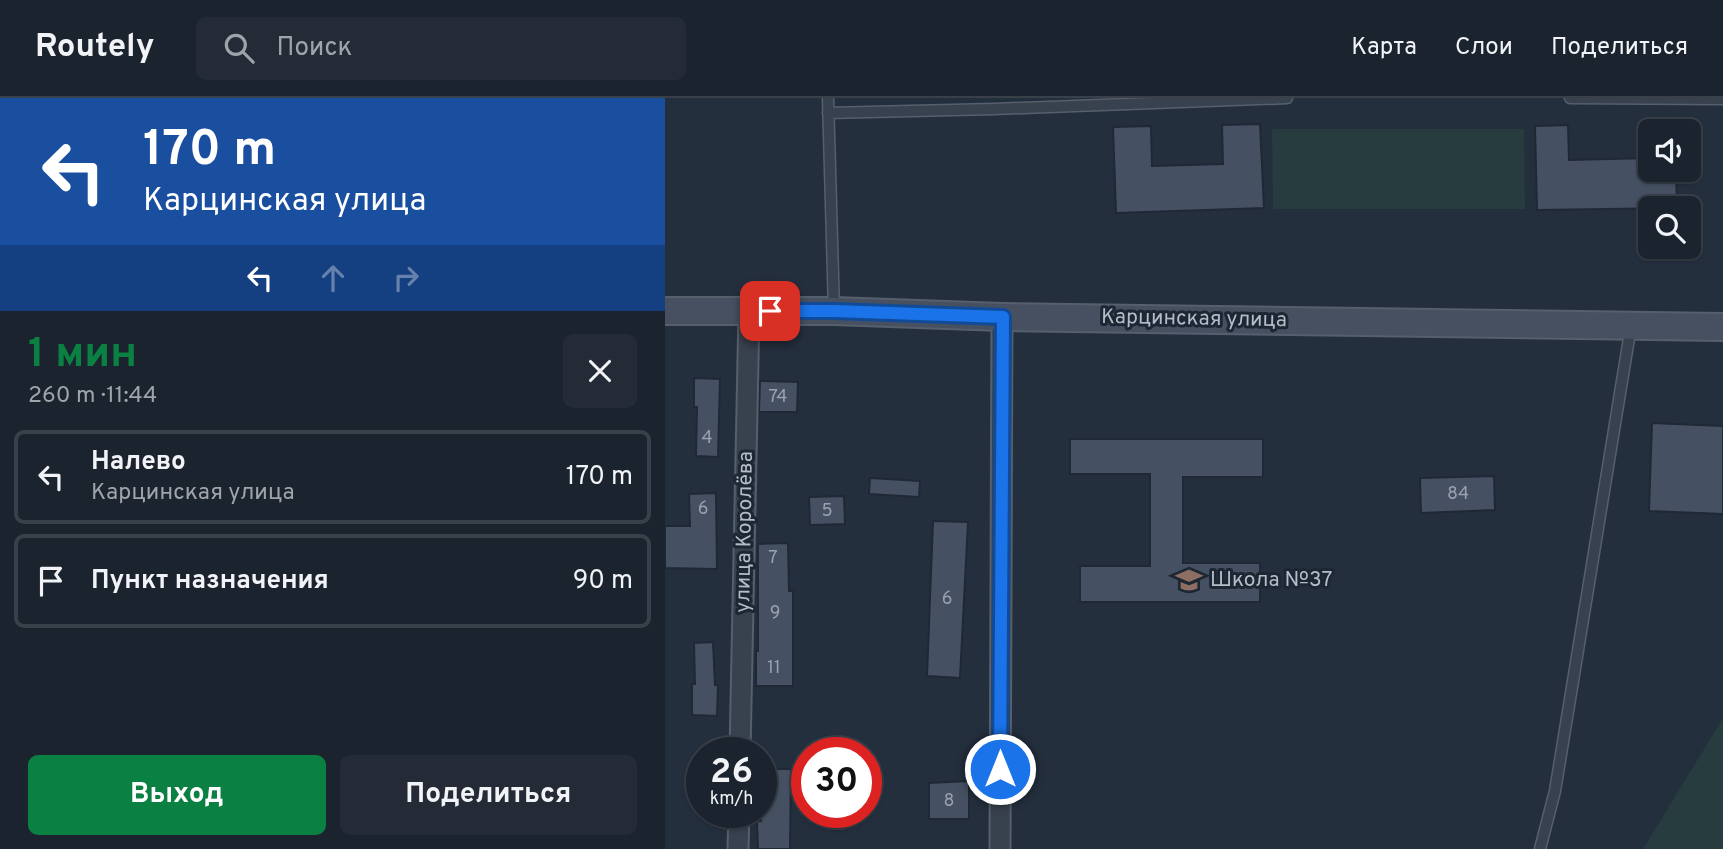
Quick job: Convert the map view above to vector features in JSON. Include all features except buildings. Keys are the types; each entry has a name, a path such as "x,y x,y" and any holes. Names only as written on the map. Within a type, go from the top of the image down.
{"main road":[{"name":"Карцинская улица","path":"665,311 834,311 1003,317 1723,327"}],"street":[{"name":"улица Королёва","path":"740,737 749,311"},
{"path":"1000,849 1003,317"},
{"path":"739,828 739,849"}],"lane":[{"path":"828,98 834,311"},
{"path":"828,113 1287,98"},
{"path":"1570,98 1723,99"},
{"path":"1540,849 1555,791 1631,325"}],"green space":[{"path":"1272,129 1524,129 1525,209 1273,209"},
{"path":"1723,718 1723,849 1643,849"}],"place":[{"name":"Школа №37","path":"1189,580"}],"route":[{"path":"770,311 1003,317 1000,769"}]}
